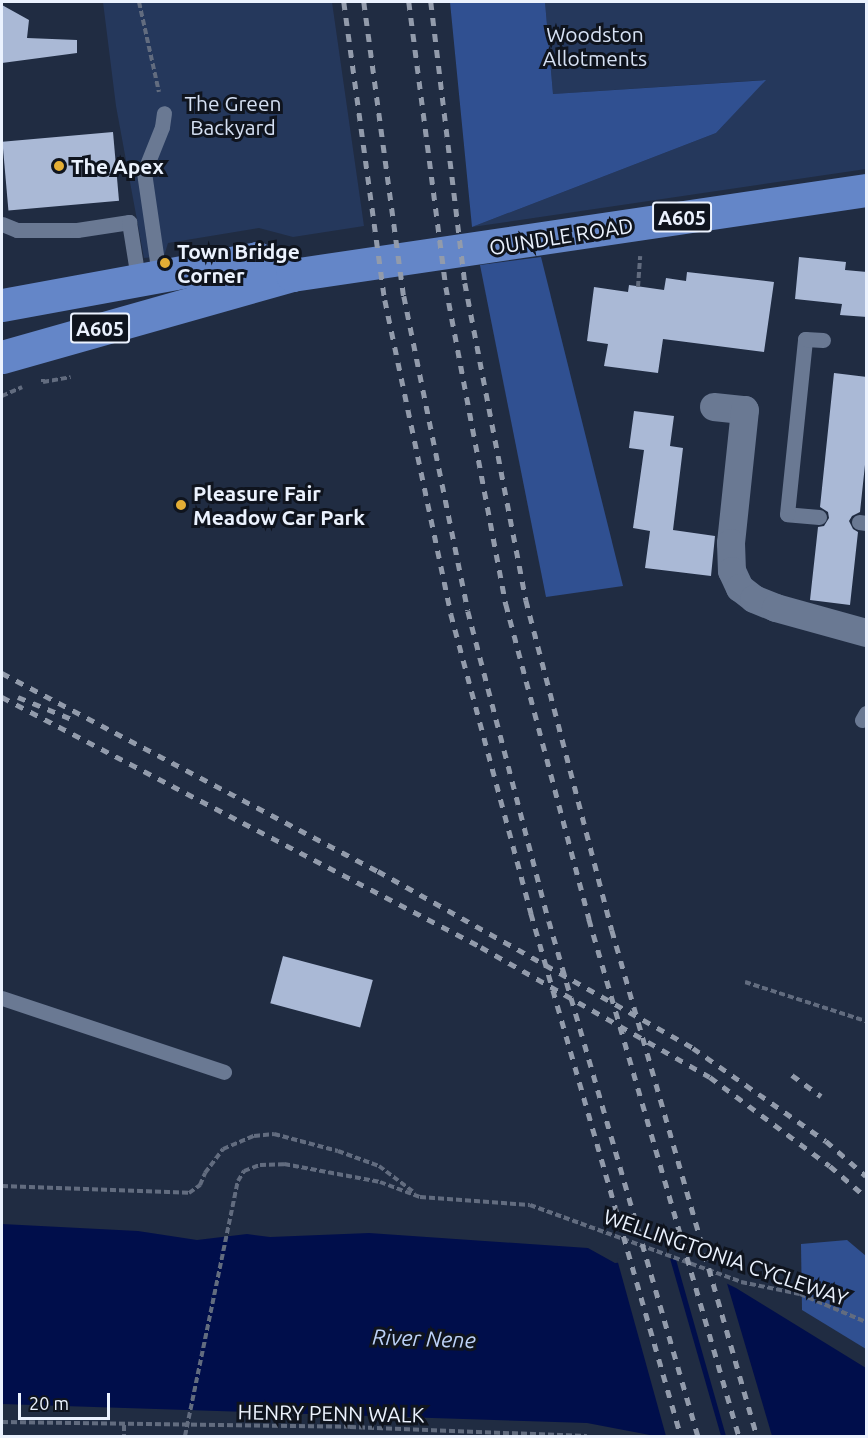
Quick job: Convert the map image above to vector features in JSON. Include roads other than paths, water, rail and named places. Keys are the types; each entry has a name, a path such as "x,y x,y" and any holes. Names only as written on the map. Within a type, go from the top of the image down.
{"main road":[{"name":"OUNDLE ROAD","path":"2,357 198,299 292,274 867,190"},
{"name":"A605","path":"2,305 256,258 292,274"},
{"name":"OUNDLE ROAD","path":"2,328 80,312 198,299"}],"street":[{"path":"714,407 745,410 731,543 732,571 740,588 754,599 776,608 862,632"}],"lane":[{"path":"149,277 144,172 162,127 164,113"},
{"path":"2,224 17,230 77,230 129,222 149,277"},
{"path":"819,517 787,514 805,339 823,340"},
{"path":"2,998 224,1072"}],"water":[{"name":"River Nene","path":"2,1224 138,1231 197,1240 247,1234 270,1237 369,1233 588,1248 615,1263 665,1258 678,1260 736,1288 866,1368 866,1436 655,1436 587,1423 2,1404"}],"railway":[{"path":"344,2 385,300 451,614 531,913 681,1436"},
{"path":"364,2 404,296 468,611 549,921 698,1436"},
{"path":"409,2 446,287 506,604 589,919 739,1436"},
{"path":"431,2 465,283 526,600 612,930 757,1436"},
{"path":"2,673 378,871 693,1048 826,1141 866,1176"},
{"path":"2,697 481,947 710,1077 830,1166 866,1197"},
{"path":"18,697 74,720"},
{"path":"792,1075 821,1096"}],"place":[{"name":"The Apex","path":"59,166"},
{"name":"Town Bridge Corner","path":"165,263"},
{"name":"Pleasure Fair Meadow Car Park","path":"181,505"}],"park label":[{"name":"Woodston Allotments","path":"595,46"},
{"name":"The Green Backyard","path":"233,115"}]}
